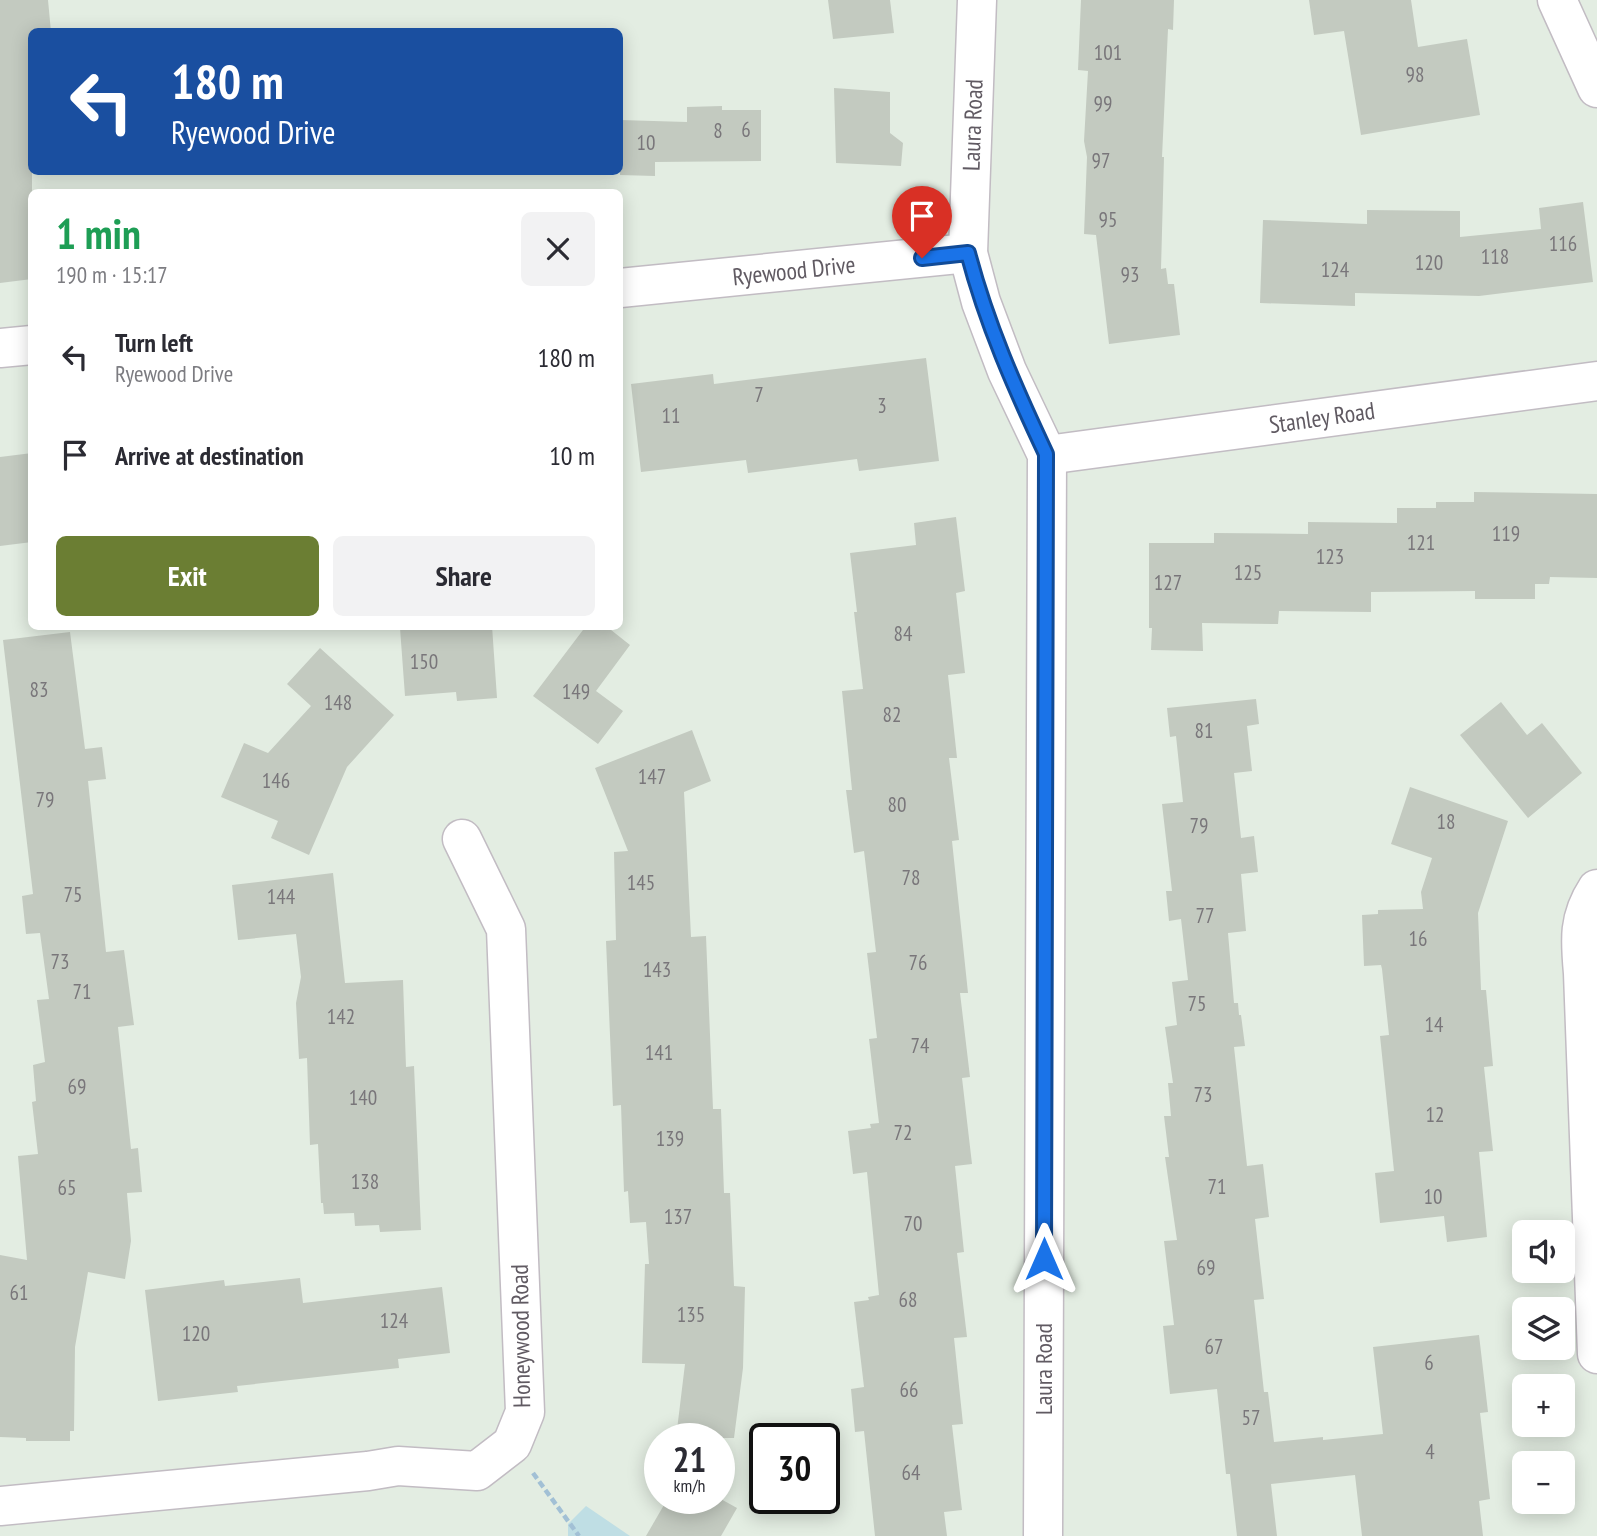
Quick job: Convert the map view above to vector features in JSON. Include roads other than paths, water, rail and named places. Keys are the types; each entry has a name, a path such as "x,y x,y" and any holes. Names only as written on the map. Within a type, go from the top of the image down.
{"street":[{"name":"Laura Road","path":"977,0 968,253 981,302 1007,371 1046,454 1043,1536"},
{"path":"1557,0 1597,88"},
{"name":"Ryewood Drive","path":"623,288 968,253"},
{"path":"0,348 28,345"},
{"name":"Stanley Road","path":"1046,454 1597,381"},
{"name":"Honeywood Road","path":"0,1506 398,1466 478,1471 512,1444 525,1412 506,929 462,839"},
{"path":"1597,889 1586,905 1579,938 1583,973 1597,1354"}]}
